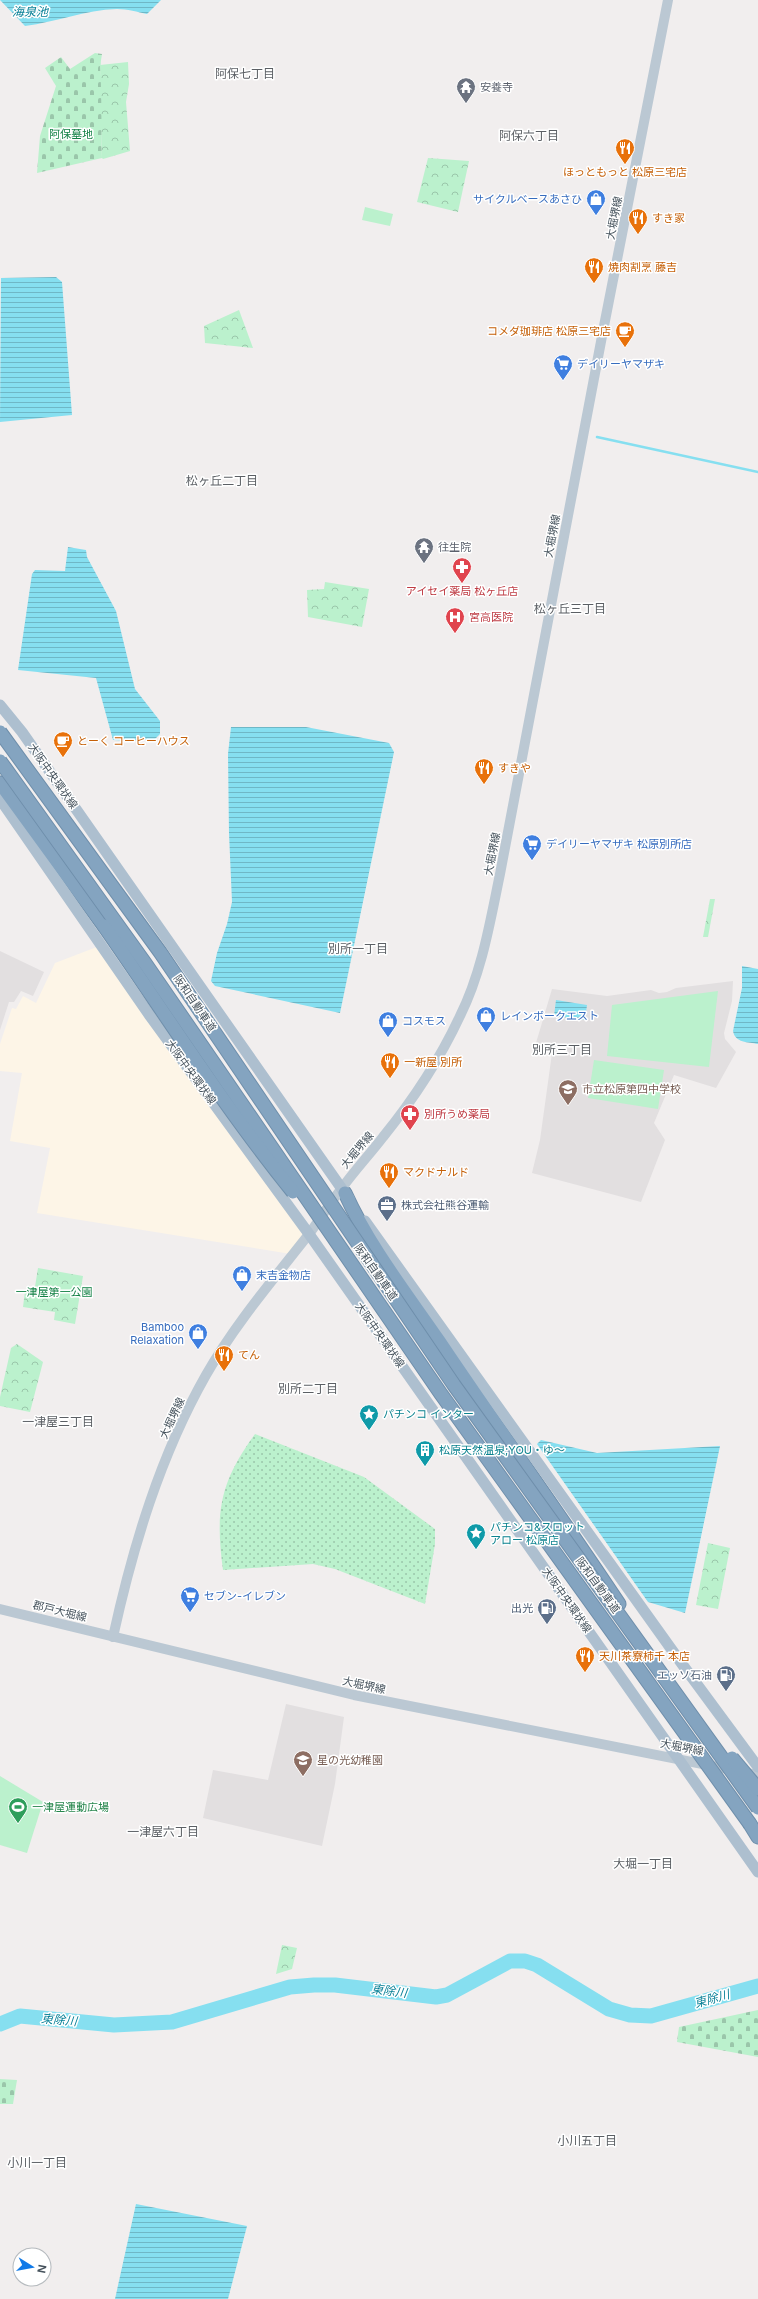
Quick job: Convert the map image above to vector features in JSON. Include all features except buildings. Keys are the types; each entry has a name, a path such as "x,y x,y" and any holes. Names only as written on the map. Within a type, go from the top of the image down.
{"highway":[{"name":"阪和自動車道","path":"0,732 160,952 454,1385 758,1808"},
{"name":"阪和自動車道","path":"0,761 145,963 336,1242 498,1474 756,1832"},
{"path":"0,783 104,926 266,1159 336,1242"},
{"path":"343,1191 360,1227 483,1407 547,1496 629,1620 651,1658"},
{"path":"663,1675 758,1789"}],"main road":[{"name":"大堀堺線","path":"668,0 603,331 500,874 478,970 461,1015 440,1053 384,1136 343,1191 249,1310 206,1375 180,1426 161,1471 142,1523 126,1579 114,1636 354,1696 758,1775"},
{"name":"大阪中央環状線","path":"0,705 27,738 343,1191 682,1664 758,1767"},
{"name":"大阪中央環状線","path":"0,799 150,1016 309,1234 758,1872"},
{"name":"郡戸大堀線","path":"0,1609 114,1636"}],"shaded area":[{"path":"102,945 307,1234 291,1254 37,1213 50,1148 10,1141 22,1073 0,1071 0,1044 12,1008 16,1009 23,996 36,1003 55,963"},
{"path":"0,951 44,972 33,996 21,991 14,1002 9,1002 0,1030"},
{"path":"733,981 732,1001 724,1033 725,1039 736,1052 716,1088 674,1075 654,1123 665,1140 641,1202 532,1173 540,1140 553,1046 536,1043 552,989 607,996 651,990 659,993 667,992 676,988"},
{"path":"286,1704 344,1717 335,1784 322,1846 203,1818 213,1770 268,1780"}],"green space":[{"name":"阿保墓地","path":"95,53 102,54 102,158 37,173 40,136 56,86 45,68 61,57 70,69"},
{"path":"128,62 129,84 126,102 130,151 103,159 100,65"},
{"path":"428,158 469,161 458,212 417,202"},
{"path":"365,207 393,214 390,226 362,220"},
{"path":"239,310 253,348 205,343 204,326"},
{"path":"325,582 369,589 362,627 308,617 307,590 324,589"},
{"path":"710,899 715,899 708,937 703,937"},
{"path":"718,991 709,1067 607,1056 612,1005"},
{"path":"594,1060 664,1070 658,1109 588,1098"},
{"name":"一津屋第一公園","path":"38,1268 83,1276 75,1324 54,1320 55,1312 23,1307 25,1291 34,1293"},
{"path":"17,1344 43,1362 30,1412 0,1406 0,1397 11,1348"},
{"path":"255,1434 364,1477 435,1529 435,1544 425,1604 335,1569 313,1564 223,1570 220,1514 223,1498 227,1483 234,1467"},
{"path":"708,1543 730,1548 718,1609 696,1605"},
{"name":"一津屋運動広場","path":"0,1776 43,1802 27,1853 0,1845"},
{"path":"282,1945 297,1948 292,1969 276,1974"},
{"path":"758,2010 758,2057 677,2042 679,2027"},
{"path":"0,2079 17,2080 13,2104 0,2104"}],"water":[{"name":"海泉池","path":"0,0 161,0 147,14 117,9 105,10 25,26"},
{"path":"56,277 62,282 72,415 0,422 1,278"},
{"path":"68,547 86,550 87,557 116,611 135,689 160,721 160,734 155,739 130,741 113,740 96,678 18,670 32,574 35,570 65,571"},
{"path":"231,727 306,727 389,743 394,752 340,1013 215,986 211,981 217,953 227,924 232,902 228,754"},
{"path":"742,966 758,969 758,1044 739,1040 734,1035 733,1031 742,988"},
{"path":"556,1000 587,1005 585,1020 554,1016"},
{"path":"541,1440 597,1453 720,1446 685,1613 648,1602 537,1444"},
{"path":"136,2204 247,2226 228,2299 115,2299"}],"waterway":[{"path":"597,437 758,472"},
{"name":"東除川","path":"0,2024 20,2016 114,2025 172,2022 290,1987 314,1985 335,1985 436,1997 447,1995 510,1961 525,1961 537,1965 609,2009 630,2015 651,2016 758,1986"}],"place":[{"name":"安養寺","path":"466,104"},
{"name":"ほっともっと 松原三宅店","path":"625,165"},
{"name":"サイクルベースあさひ","path":"596,216"},
{"name":"すき家","path":"638,235"},
{"name":"焼肉割烹 藤吉","path":"594,284"},
{"name":"コメダ珈琲店 松原三宅店","path":"625,348"},
{"name":"デイリーヤマザキ","path":"563,381"},
{"name":"往生院","path":"424,564"},
{"name":"アイセイ薬局 松ヶ丘店","path":"462,584"},
{"name":"宮高医院","path":"455,634"},
{"name":"とーく コーヒーハウス","path":"63,758"},
{"name":"すきや","path":"484,785"},
{"name":"デイリーヤマザキ 松原別所店","path":"532,861"},
{"name":"レインボークエスト","path":"486,1033"},
{"name":"コスモス","path":"388,1038"},
{"name":"一新屋 別所","path":"390,1079"},
{"name":"市立松原第四中学校","path":"568,1106"},
{"name":"別所うめ薬局","path":"410,1131"},
{"name":"マクドナルド","path":"389,1189"},
{"name":"株式会社熊谷運輸","path":"387,1222"},
{"name":"末吉金物店","path":"242,1292"},
{"name":"Bamboo Relaxation","path":"198,1350"},
{"name":"てん","path":"224,1372"},
{"name":"パチンコ インター","path":"369,1431"},
{"name":"松原天然温泉;YOU・ゆ〜","path":"425,1467"},
{"name":"パチンコ&スロット アロー 松原店","path":"476,1550"},
{"name":"セブン-イレブン","path":"190,1613"},
{"name":"出光","path":"547,1625"},
{"name":"天川茶寮柿千 本店","path":"585,1673"},
{"name":"エッソ石油","path":"726,1692"},
{"name":"星の光幼稚園","path":"303,1777"},
{"name":"一津屋運動広場","path":"18,1824"}],"district":[{"name":"阿保七丁目","path":"245,74"},
{"name":"阿保六丁目","path":"529,136"},
{"name":"松ヶ丘二丁目","path":"222,481"},
{"name":"松ヶ丘三丁目","path":"570,609"},
{"name":"別所一丁目","path":"358,949"},
{"name":"別所三丁目","path":"562,1050"},
{"name":"別所二丁目","path":"308,1389"},
{"name":"一津屋三丁目","path":"58,1422"},
{"name":"一津屋六丁目","path":"163,1832"},
{"name":"大堀一丁目","path":"643,1864"},
{"name":"小川五丁目","path":"587,2141"},
{"name":"小川一丁目","path":"37,2163"}]}
